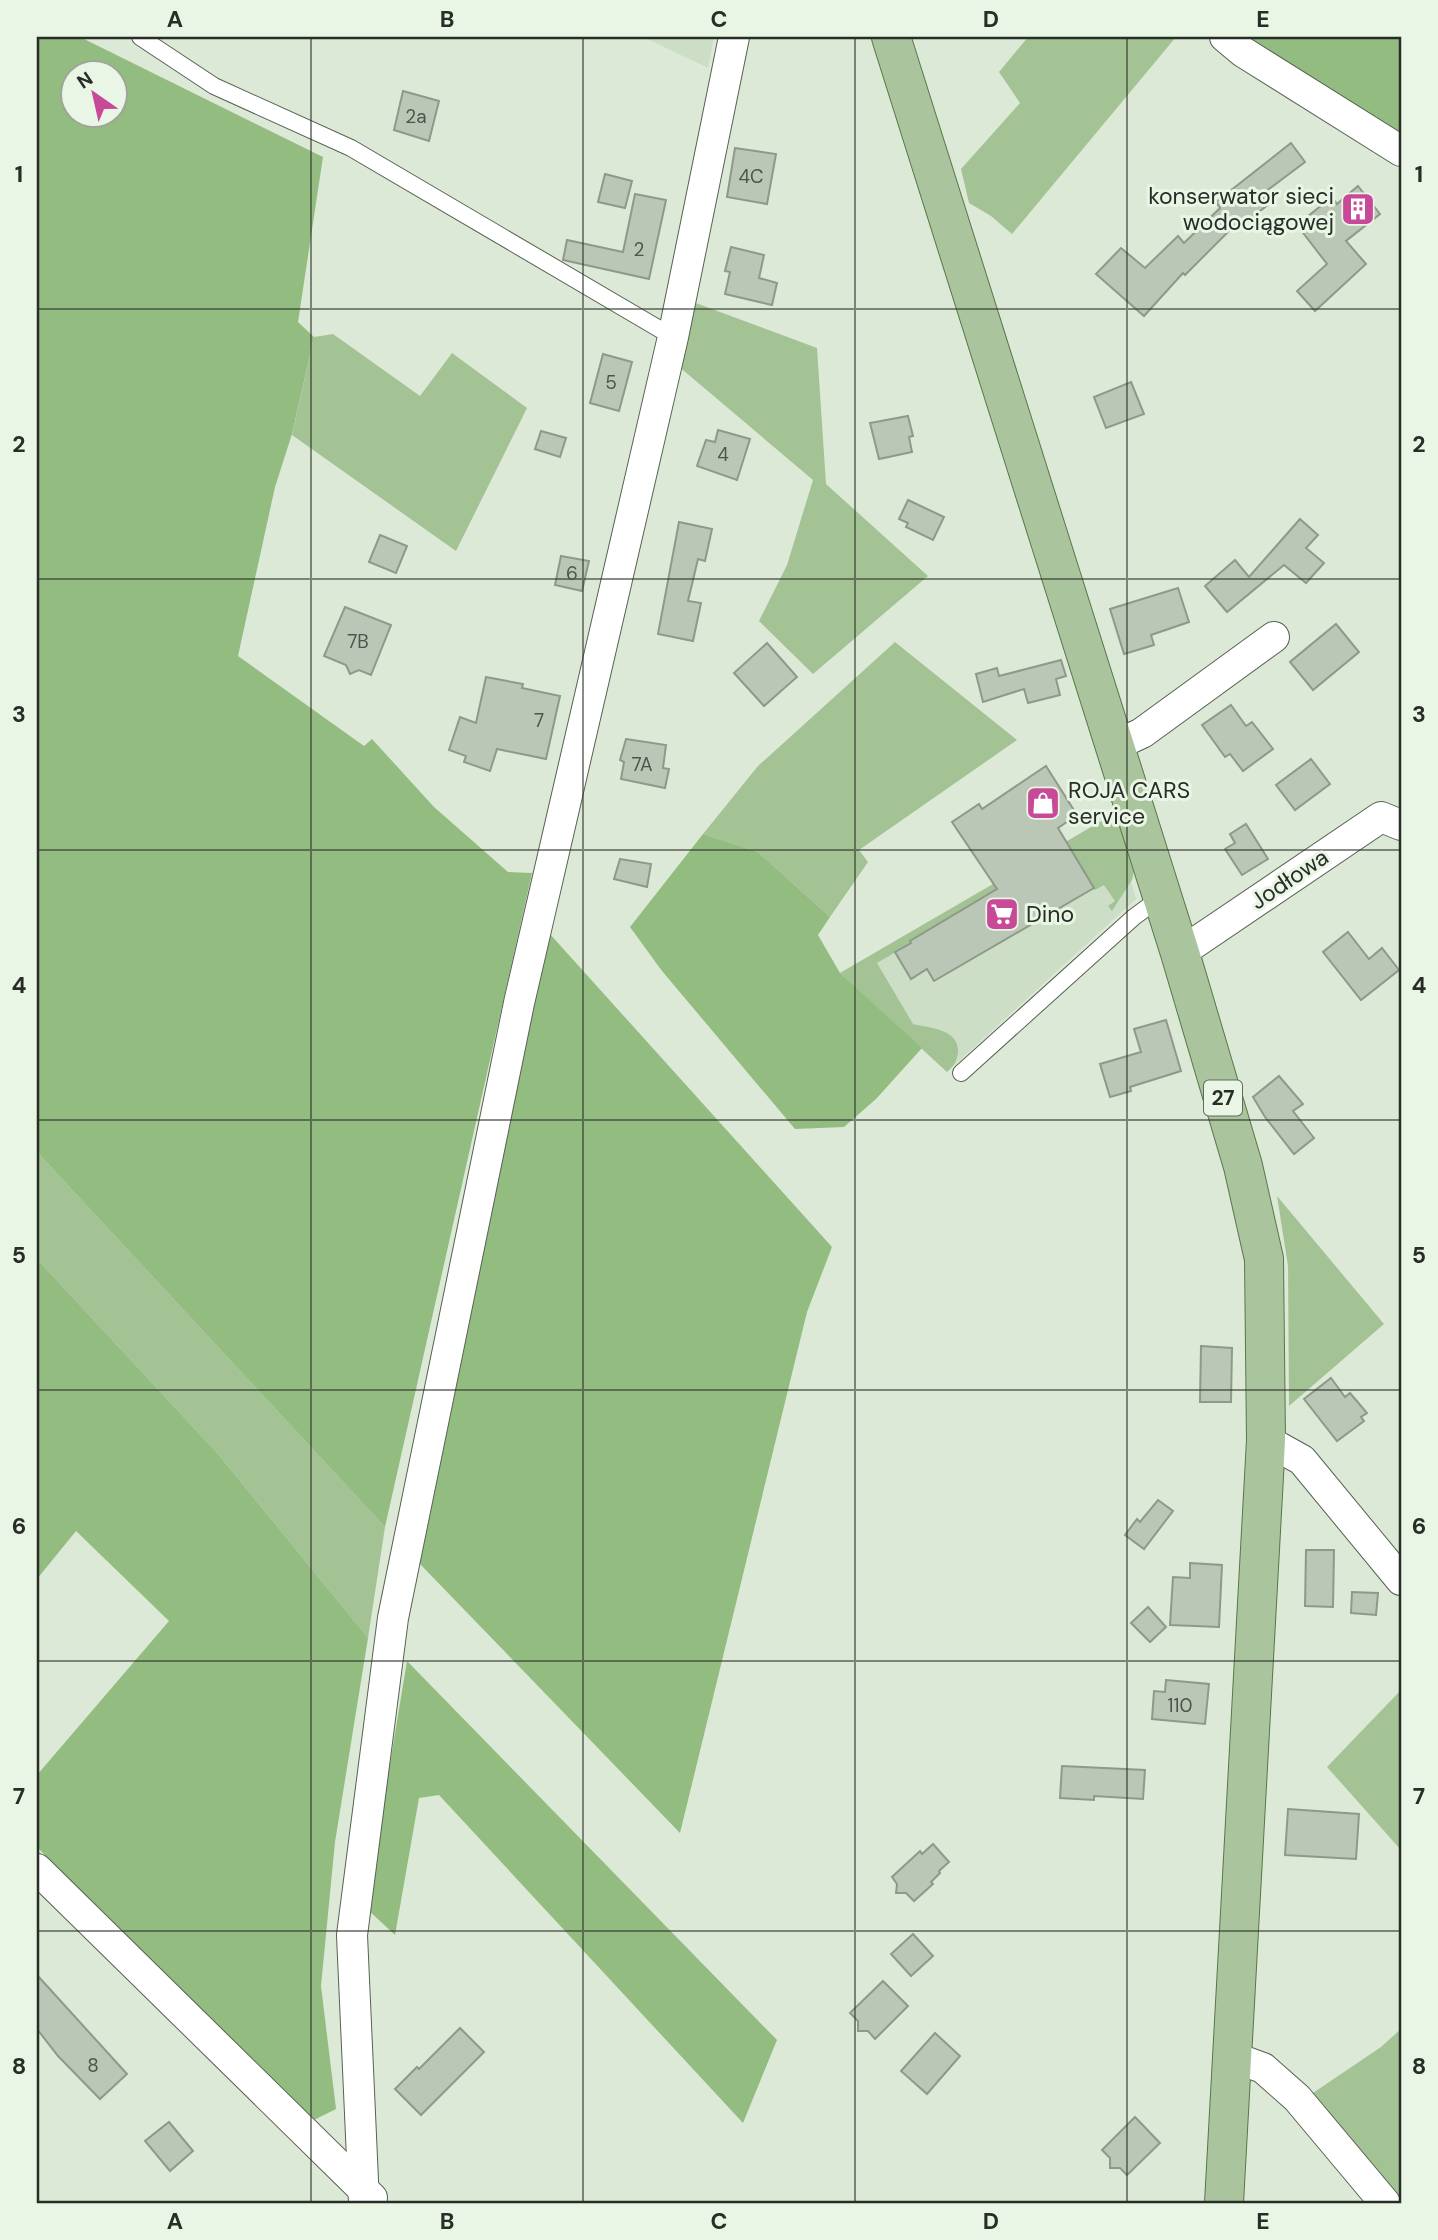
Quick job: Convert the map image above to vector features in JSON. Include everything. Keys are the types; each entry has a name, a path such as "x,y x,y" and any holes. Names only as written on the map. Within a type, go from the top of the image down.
{"main road":[{"name":"27","path":"891,37 1180,953 1243,1166 1264,1259 1266,1440 1224,2203"}],"street":[{"path":"369,2199 352,1935 393,1618 519,1003 673,337 734,37"},
{"path":"1225,37 1243,52 1401,151"},
{"path":"1115,747 1142,733 1274,637"},
{"name":"Jodłowa","path":"1180,953 1381,817 1401,825"},
{"path":"1266,1440 1302,1460 1401,1580"},
{"path":"37,1869 369,2199"},
{"path":"1233,2057 1263,2068 1297,2098 1385,2203"}],"lane":[{"path":"140,37 214,86 351,148 673,337"},
{"path":"961,1073 1134,917 1163,900"}],"shaded area":[{"path":"643,37 714,37 708,68"},
{"path":"1112,815 1136,899 947,1072 840,973"}],"green space":[{"path":"37,37 80,37 127,60 60,60 60,130 130,130 130,62 323,157 298,322 314,337 292,434 275,487 238,656 364,746 372,739 434,807 508,872 532,873 385,1527 37,1152"},
{"path":"1028,37 1176,37 1012,234 991,216 969,203 961,169 1020,103 999,72"},
{"path":"1235,37 1401,37 1401,154"},
{"path":"693,302 817,348 826,484 928,576 813,674 759,621 787,565 813,480 677,365"},
{"path":"333,334 420,396 452,353 527,408 456,551 292,435 314,337"},
{"path":"895,642 1017,740 859,850 868,862 830,917 758,852 703,834 758,766"},
{"path":"1117,812 1134,871 1132,880 1112,911 1108,906 1115,901 1104,885 1095,890 1069,847 910,940 911,943 877,963 913,1024 942,1031 954,1038 958,1055 947,1072 840,973"},
{"path":"703,834 758,852 830,917 818,935 840,973 922,1048 876,1099 844,1127 795,1129 662,971 630,927"},
{"path":"549,933 832,1247 807,1312 680,1833 420,1564"},
{"path":"37,1152 385,1527 368,1638 218,1454 37,1259"},
{"path":"1277,1196 1384,1324 1289,1406 1288,1266"},
{"path":"37,1259 218,1454 368,1638 335,1842 321,1986 336,2109 306,2124 37,1847 37,1775 169,1621 76,1531 37,1579"},
{"path":"407,1661 777,2040 743,2123 439,1795 419,1798 395,1935 366,1908"},
{"path":"1401,1690 1401,1850 1327,1767"},
{"path":"1401,2029 1401,2203 1398,2203 1310,2095 1381,2047"}],"building":[{"path":"403,91 439,101 429,141 394,130"},
{"path":"1291,143 1305,162 1261,195 1269,204 1237,229 1234,226 1185,275 1183,273 1144,316 1096,274 1121,248 1145,268 1178,236 1184,243 1220,208 1216,202"},
{"path":"735,148 776,154 767,204 727,197"},
{"path":"605,174 632,181 625,208 598,202"},
{"path":"1358,186 1380,214 1346,241 1366,264 1315,311 1297,291 1327,264 1297,225 1332,197 1337,204"},
{"path":"635,194 666,200 649,279 563,260 567,240 623,252"},
{"path":"731,247 764,255 759,278 777,283 772,305 725,294 730,272 725,271"},
{"path":"603,354 632,362 619,411 590,403"},
{"path":"1131,382 1144,414 1106,428 1094,397"},
{"path":"908,416 913,436 909,437 912,452 879,459 870,423"},
{"path":"718,430 750,439 737,480 697,466 706,440 715,442"},
{"path":"541,431 566,438 560,457 535,449"},
{"path":"908,500 944,517 933,540 906,527 908,523 899,519"},
{"path":"1300,519 1318,535 1306,548 1324,563 1306,583 1284,565 1227,612 1205,586 1235,560 1249,577"},
{"path":"679,522 712,529 705,561 698,559 688,601 701,603 693,641 658,634"},
{"path":"380,535 407,546 396,573 369,562"},
{"path":"561,556 589,561 582,591 555,585"},
{"path":"1178,588 1189,622 1151,635 1154,645 1124,654 1110,609"},
{"path":"345,607 391,625 371,675 359,670 350,674 346,665 324,656"},
{"path":"1336,624 1359,652 1313,690 1290,662"},
{"path":"767,643 797,677 764,706 734,673"},
{"path":"1061,660 1066,676 1056,679 1060,695 1028,703 1024,689 983,702 976,674 997,668 999,676"},
{"path":"486,677 523,684 522,688 560,696 546,759 497,749 490,771 464,762 466,756 449,750 460,717 476,723"},
{"path":"1231,705 1246,726 1252,722 1273,749 1243,771 1230,754 1225,757 1202,725"},
{"path":"626,739 666,745 663,768 669,769 665,788 621,779 624,762 620,760"},
{"path":"1311,759 1330,784 1295,810 1276,785"},
{"path":"1046,766 1077,815 1058,828 1094,888 934,981 927,969 911,979 895,952 997,889 952,822 979,804 982,809"},
{"path":"1246,824 1268,859 1242,875 1225,849 1235,843 1230,834"},
{"path":"620,859 651,864 647,887 614,879"},
{"path":"1348,932 1369,959 1382,948 1399,970 1361,1000 1323,952"},
{"path":"1166,1020 1181,1071 1130,1087 1131,1091 1110,1097 1100,1064 1141,1052 1134,1029"},
{"path":"1279,1076 1303,1104 1293,1111 1314,1138 1294,1154 1253,1097"},
{"path":"1201,1346 1232,1348 1231,1402 1200,1402"},
{"path":"1331,1378 1345,1397 1350,1393 1367,1413 1361,1417 1364,1421 1337,1441 1304,1399"},
{"path":"1158,1500 1173,1511 1144,1549 1125,1535 1137,1519 1140,1522"},
{"path":"1306,1550 1334,1550 1333,1607 1305,1606"},
{"path":"1190,1563 1222,1565 1219,1627 1170,1625 1173,1577 1190,1578"},
{"path":"1352,1592 1378,1593 1376,1615 1351,1613"},
{"path":"1148,1607 1166,1627 1150,1642 1131,1623"},
{"path":"1166,1680 1209,1684 1205,1724 1152,1719 1154,1691 1165,1692"},
{"path":"1062,1766 1145,1770 1143,1799 1094,1796 1094,1800 1060,1798"},
{"path":"1288,1809 1359,1814 1356,1859 1285,1855"},
{"path":"933,1844 949,1862 931,1882 933,1884 914,1901 906,1893 896,1893 897,1884 892,1877 920,1851 922,1854"},
{"path":"913,1934 933,1956 911,1976 891,1954"},
{"path":"37,1975 127,2074 100,2099 58,2056 37,2029"},
{"path":"883,1981 908,2006 875,2039 868,2031 858,2031 858,2021 850,2013"},
{"path":"460,2028 484,2052 421,2115 395,2089"},
{"path":"935,2033 960,2056 927,2094 901,2071"},
{"path":"1135,2117 1160,2143 1127,2175 1120,2168 1110,2168 1110,2158 1102,2150"},
{"path":"169,2122 193,2151 170,2171 145,2141"}],"place":[{"name":"konserwator sieci wodociągowej","path":"1358,209"},
{"name":"ROJA CARS service","path":"1043,803"},
{"name":"Dino","path":"1002,914"}]}
